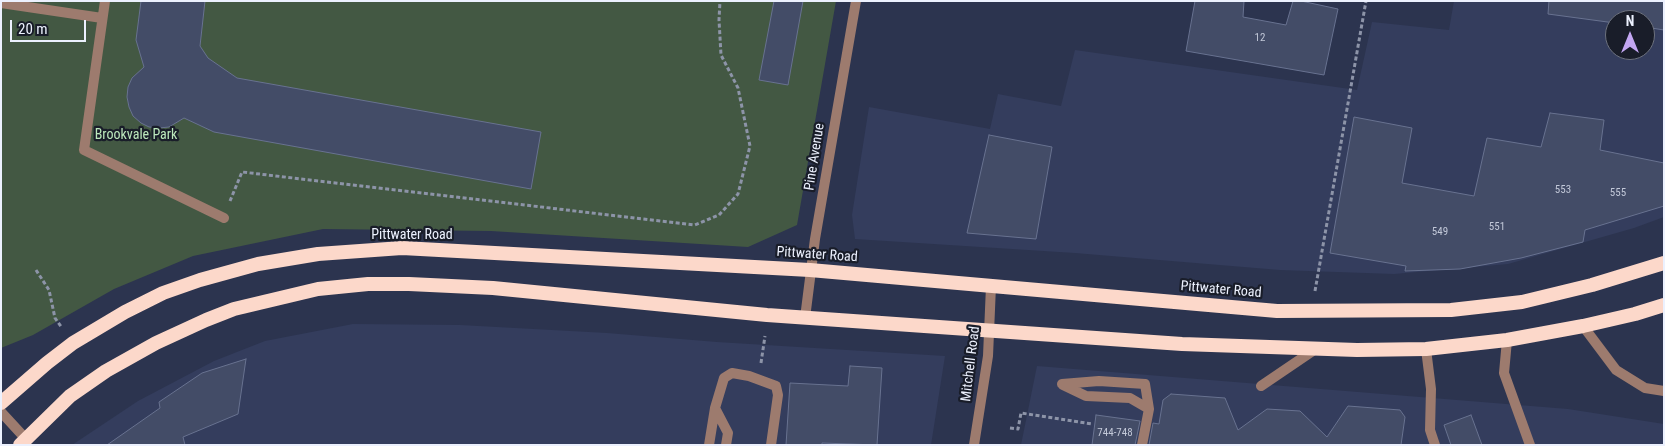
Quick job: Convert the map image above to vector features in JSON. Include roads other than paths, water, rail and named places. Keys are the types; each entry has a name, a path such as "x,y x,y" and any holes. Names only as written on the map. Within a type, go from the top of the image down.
{"highway":[{"name":"Pittwater Road","path":"1,403 73,343 125,312 163,293 200,280 258,264 318,254 402,248 810,270 1277,311 1450,310 1522,302 1592,285 1664,263"},
{"path":"23,442 70,396 106,371 156,343 206,320 234,309 318,290 368,284 493,288 653,305 805,318 1182,344 1357,350 1426,349 1507,340 1583,326 1664,305"}],"street":[{"path":"105,1 84,150 224,218"},
{"name":"Pine Avenue","path":"805,318 810,270 856,1"},
{"path":"1,2 102,18"},
{"name":"Mitchell Road","path":"974,445 987,365 991,286"},
{"path":"1583,326 1616,370 1645,388 1664,391"},
{"path":"1507,340 1504,372 1530,445"},
{"path":"1261,386 1317,348"},
{"path":"1426,349 1431,389 1430,430 1435,445"},
{"path":"709,445 715,408 724,378 732,372 776,386 778,395 770,445"},
{"path":"1142,445 1148,409 1145,384 1099,381 1062,384 1086,396 1130,398 1148,409"},
{"path":"715,408 728,433 726,445"},
{"path":"1,412 23,442"}],"park label":[{"name":"Brookvale Park","path":"136,135"}]}
